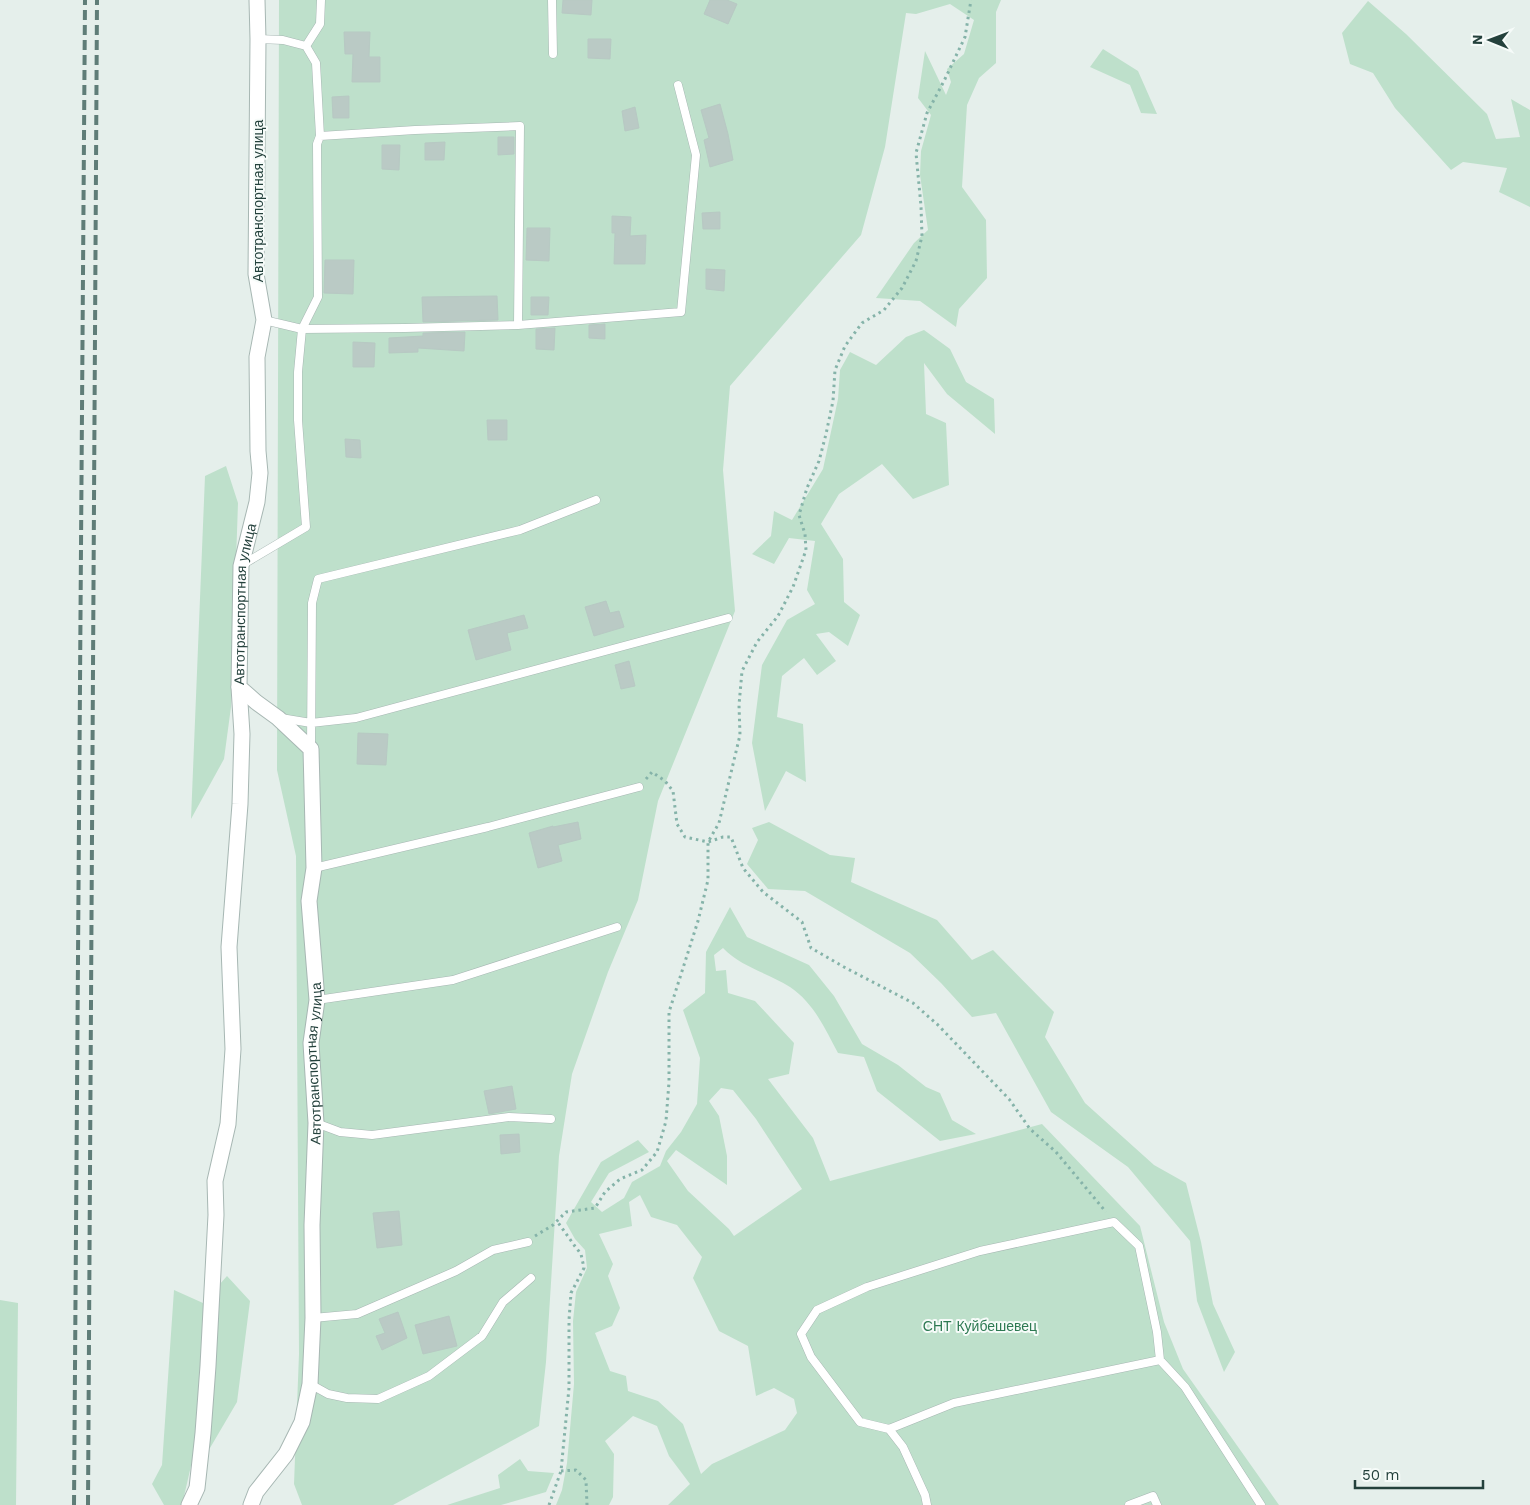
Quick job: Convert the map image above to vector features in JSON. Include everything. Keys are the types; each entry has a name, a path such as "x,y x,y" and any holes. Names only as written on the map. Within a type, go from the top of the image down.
{"street":[{"name":"Автотранспортная улица","path":"251,1505 256,1492 286,1454 302,1422 310,1384 313,1318 312,1225 316,1123 311,1042 317,1000 309,901 314,868 312,748 239,687 241,566 257,502 260,474 257,357 264,320 256,274 257,0"},
{"path":"189,1505 197,1488 203,1433 216,1215 215,1181 228,1124 232,1068 229,947 240,804 242,734 239,687"}],"lane":[{"path":"306,46 320,24 321,0"},
{"path":"552,0 553,54"},
{"path":"241,566 306,527 298,420 298,372 302,329 318,297 318,144 320,136 316,63 306,46 283,40 258,39"},
{"path":"264,320 302,329 518,325 681,312 696,155 678,85"},
{"path":"320,136 520,126 518,325"},
{"path":"312,748 312,603 318,580 520,530 596,500"},
{"path":"278,718 311,723 356,718 728,618"},
{"path":"314,868 488,827 639,787"},
{"path":"317,1000 453,980 617,927"},
{"path":"316,1123 340,1132 372,1134 508,1117 551,1119"},
{"path":"1160,1360 954,1403 889,1429 860,1422 811,1357 801,1334 817,1310 866,1287 980,1251 1114,1222 1139,1246 1157,1332 1160,1360 1185,1387 1261,1505"},
{"path":"313,1318 357,1314 456,1272 493,1250 528,1242"},
{"path":"310,1384 328,1394 347,1398 378,1398 429,1376 482,1336 503,1302 531,1278"},
{"path":"889,1429 903,1447 925,1495 927,1505"},
{"path":"1129,1505 1153,1496 1157,1505"}],"path":[{"path":"528,1242 566,1212 595,1208 605,1192 620,1178 642,1170 657,1152 666,1121 669,1082 669,1012 698,921 708,880 708,842 719,823 740,735 739,705 742,671 756,642 778,616 793,587 806,550 800,514 807,488 819,461 826,434 833,401 834,370 845,346 862,323 884,310 902,288 916,261 922,236 916,153 927,113 965,37 971,0"},
{"path":"639,787 652,772 664,781 673,791 677,824 685,837 708,842 723,837 731,837 743,868 763,892 802,922 811,948 913,1003 938,1025 1010,1099 1030,1129 1056,1152 1114,1222"},
{"path":"549,1505 561,1471 569,1388 571,1293 584,1268 581,1254 557,1221"},
{"path":"561,1471 576,1470 586,1480 587,1505"}],"green space":[{"path":"279,0 1001,0 996,12 996,63 979,78 967,105 962,187 986,220 987,278 959,309 956,327 920,301 876,298 914,243 928,230 920,175 921,151 931,115 918,98 925,51 946,95 951,82 947,69 964,54 974,20 950,4 916,14 906,13 885,147 861,235 730,386 723,470 735,611 658,801 638,900 608,972 572,1074 559,1156 546,1362 539,1426 393,1505 302,1505 294,1484 299,1354 296,856 277,770"},
{"path":"1368,1 1406,34 1487,114 1496,139 1520,137 1511,99 1530,110 1530,207 1499,192 1507,168 1463,162 1451,170 1395,108 1373,73 1350,64 1342,33"},
{"path":"1103,49 1138,71 1157,114 1141,113 1130,85 1090,67"},
{"path":"924,330 950,349 966,382 994,399 995,434 947,394 924,363 926,414 946,423 949,485 913,499 882,464 839,494 821,524 843,559 844,602 860,615 848,646 829,632 816,634 836,661 817,675 804,658 782,676 777,717 803,724 806,782 786,771 765,811 752,743 762,665 787,620 815,604 807,590 815,541 789,538 774,564 752,554 771,536 774,511 792,520 823,469 838,399 840,370 850,352 876,365 906,337"},
{"path":"226,466 238,503 231,707 224,759 191,819 205,476"},
{"path":"769,822 830,855 855,858 851,882 937,920 972,960 993,950 1054,1012 1045,1037 1085,1103 1154,1165 1186,1183 1201,1242 1213,1304 1235,1352 1224,1372 1197,1301 1190,1241 1128,1167 1051,1112 996,1013 972,1017 910,953 805,891 768,889 747,864 758,840 752,828"},
{"name":"СНТ Куйбешевец","path":"730,907 747,937 809,965 834,996 862,1044 898,1065 926,1087 940,1093 952,1120 976,1134 940,1141 877,1091 864,1057 838,1053 818,1017 798,993 782,982 738,960 723,948 714,955 716,971 726,970 728,993 755,1001 794,1043 789,1074 768,1079 813,1138 830,1181 1042,1124 1140,1226 1164,1322 1183,1369 1279,1505 668,1505 690,1484 669,1456 657,1426 633,1416 605,1441 614,1454 613,1497 609,1505 556,1505 562,1490 567,1463 574,1384 573,1321 576,1292 587,1268 585,1250 575,1239 566,1223 601,1162 638,1140 649,1152 609,1173 591,1202 602,1212 624,1198 632,1182 660,1166 666,1151 681,1132 697,1104 700,1058 683,1010 705,993 706,952","holes":["721,1088 733,1090 756,1119 802,1189 734,1236 729,1229 688,1191 667,1161 676,1150 727,1185 727,1156 719,1116 709,1101","640,1195 651,1217 677,1225 702,1257 693,1278 719,1331 748,1346 756,1396 774,1388 794,1399 797,1413 785,1430 712,1464 701,1474 683,1424 658,1401 628,1391 626,1376 610,1371 595,1333 612,1326 620,1308 608,1276 613,1264 599,1234 632,1226 629,1202"]},
{"path":"227,1276 250,1301 237,1402 210,1448 193,1457 182,1505 164,1505 152,1484 162,1465 174,1290 203,1303"},
{"path":"0,1300 18,1303 16,1505 0,1505"},
{"path":"520,1459 528,1471 554,1473 546,1492 501,1505 447,1505 500,1488 498,1475"}],"building":[{"path":"563,0 592,0 591,15 562,13"},
{"path":"710,0 727,0 737,4 728,24 704,14"},
{"path":"344,32 370,32 369,57 380,57 380,82 352,82 353,54 345,54"},
{"path":"588,39 611,39 610,59 588,58"},
{"path":"349,96 349,118 333,118 332,97"},
{"path":"720,104 733,160 710,167 704,140 709,138 701,110"},
{"path":"635,107 639,128 625,131 622,111"},
{"path":"498,137 514,137 514,154 498,155"},
{"path":"445,142 444,160 425,160 425,143"},
{"path":"382,145 400,145 399,170 382,169"},
{"path":"720,212 720,229 703,229 702,213"},
{"path":"612,216 631,217 630,236 646,235 645,264 614,264 615,233 612,233"},
{"path":"527,228 550,228 549,261 526,260"},
{"path":"325,260 354,260 353,294 324,293"},
{"path":"706,269 725,270 724,291 706,289"},
{"path":"497,296 498,320 423,322 422,297"},
{"path":"531,297 549,297 548,315 531,315"},
{"path":"605,324 605,339 589,338 589,325"},
{"path":"555,328 554,350 536,349 536,329"},
{"path":"465,332 464,351 418,348 418,352 389,353 389,338 423,336 423,333"},
{"path":"353,342 375,343 374,367 353,367"},
{"path":"487,420 507,420 507,440 488,440"},
{"path":"345,439 360,440 361,458 346,457"},
{"path":"606,601 610,613 619,611 624,627 594,636 585,607"},
{"path":"524,615 528,628 507,633 511,650 476,660 468,630"},
{"path":"629,661 635,686 621,689 615,665"},
{"path":"358,733 388,734 386,765 357,764"},
{"path":"578,822 581,839 558,845 562,861 538,868 529,833 553,826"},
{"path":"512,1086 516,1109 489,1114 484,1091"},
{"path":"519,1134 520,1152 501,1154 500,1135"},
{"path":"399,1211 402,1245 377,1248 373,1213"},
{"path":"398,1312 407,1338 382,1350 376,1336 385,1333 379,1319"},
{"path":"449,1316 457,1346 423,1354 415,1325"}],"railway":[{"path":"74,1505 85,0"},
{"path":"88,1505 97,0"}]}
